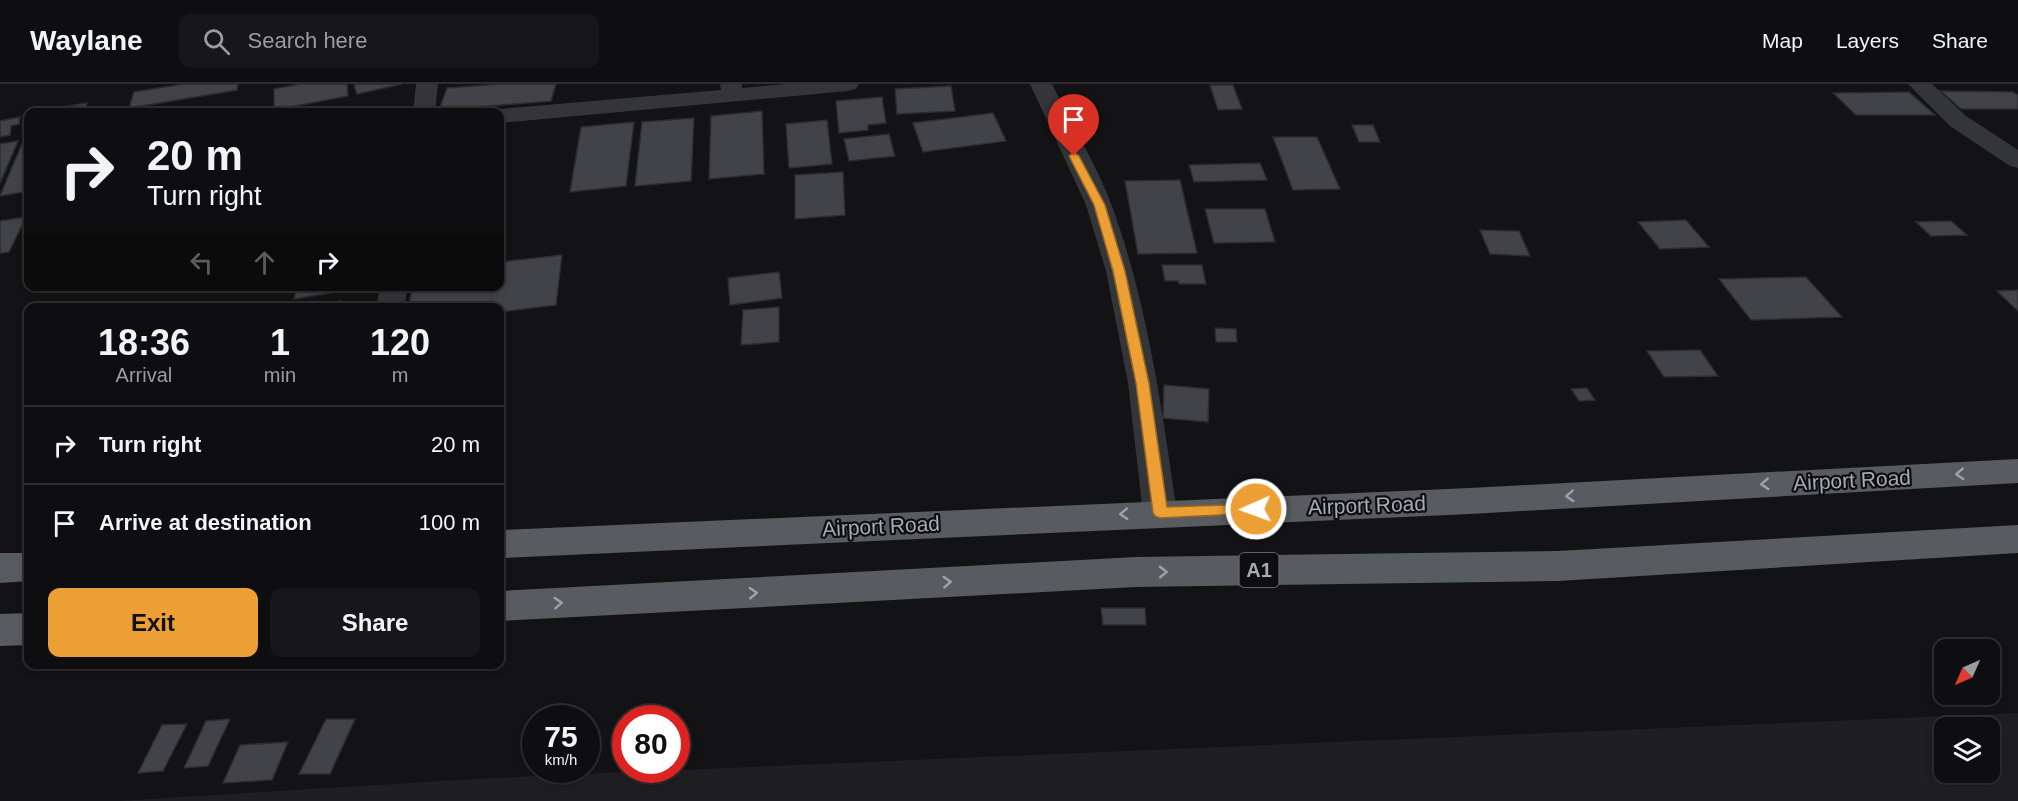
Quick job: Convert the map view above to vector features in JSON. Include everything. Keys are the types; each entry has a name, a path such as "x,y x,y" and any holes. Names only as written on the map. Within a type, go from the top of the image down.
{"highway":[{"name":"Airport Road","path":"504,544 1470,501 2018,471"},
{"name":"A1","path":"504,606 1136,572 1558,566 2018,539"},
{"path":"0,568 24,567"},
{"path":"0,630 24,629"}],"street":[{"path":"424,108 427,84"},
{"path":"504,116 731,90 848,84"},
{"path":"1041,84 1099,205 1119,271 1143,383 1160,513"},
{"path":"1919,84 1958,121 2018,161"}],"shaded area":[{"path":"2018,713 2018,801 117,801 522,777 522,783 600,783 600,773 612,773 612,783 690,783 690,770"}],"building":[{"path":"184,84 238,84 237,90 129,108 134,92"},
{"path":"301,84 347,84 348,96 274,108 274,89"},
{"path":"402,84 357,94 354,85"},
{"path":"501,84 556,84 551,101 440,108 447,88"},
{"path":"1210,85 1233,85 1242,109 1218,110"},
{"path":"951,86 955,111 897,114 895,89"},
{"path":"1941,91 2013,92 2018,95 2018,109 1961,109"},
{"path":"1909,92 1935,115 1856,115 1833,93"},
{"path":"882,97 886,123 868,125 868,130 839,133 836,101"},
{"path":"87,103 86,108 57,108"},
{"path":"762,111 764,174 709,179 711,116"},
{"path":"993,113 1006,141 923,152 913,123"},
{"path":"20,117 19,124 11,126 10,135 0,137 0,121"},
{"path":"694,118 691,181 635,186 642,122"},
{"path":"827,120 832,164 789,168 786,124"},
{"path":"634,122 626,186 570,192 581,127"},
{"path":"1352,125 1373,125 1380,142 1359,142"},
{"path":"889,134 895,156 849,161 844,139"},
{"path":"1273,137 1317,137 1340,189 1293,190"},
{"path":"24,139 24,192 0,196"},
{"path":"18,141 0,183 0,144"},
{"path":"1260,163 1267,180 1194,182 1189,165"},
{"path":"843,172 845,215 795,219 795,175"},
{"path":"1180,180 1197,253 1138,254 1125,181"},
{"path":"1205,209 1265,209 1275,242 1214,243"},
{"path":"24,217 9,252 0,253 0,221"},
{"path":"1686,220 1709,247 1660,249 1638,222"},
{"path":"1951,221 1967,235 1931,236 1916,222"},
{"path":"1480,230 1519,231 1530,256 1490,254"},
{"path":"562,255 556,305 504,312 504,303 409,303 412,291 504,291 504,262"},
{"path":"1162,265 1202,265 1206,284 1179,284 1178,281 1165,281"},
{"path":"779,272 782,298 730,305 728,278"},
{"path":"1806,277 1842,317 1751,320 1719,279"},
{"path":"2018,290 2018,311 1997,291"},
{"path":"296,291 341,291 294,299"},
{"path":"779,307 779,342 741,345 743,310"},
{"path":"1215,328 1236,329 1237,342 1216,342"},
{"path":"1700,350 1718,376 1664,377 1647,351"},
{"path":"1164,385 1209,389 1208,422 1163,418"},
{"path":"1587,388 1595,400 1579,401 1571,389"},
{"path":"1101,608 1145,608 1146,625 1103,625"},
{"path":"230,719 208,766 184,768 206,721"},
{"path":"326,719 355,719 330,774 299,774"},
{"path":"187,724 163,771 138,773 162,725"},
{"path":"288,742 272,780 223,783 240,745"}],"route":[{"path":"1074,156 1099,205 1119,271 1143,383 1160,513 1256,509"}]}
